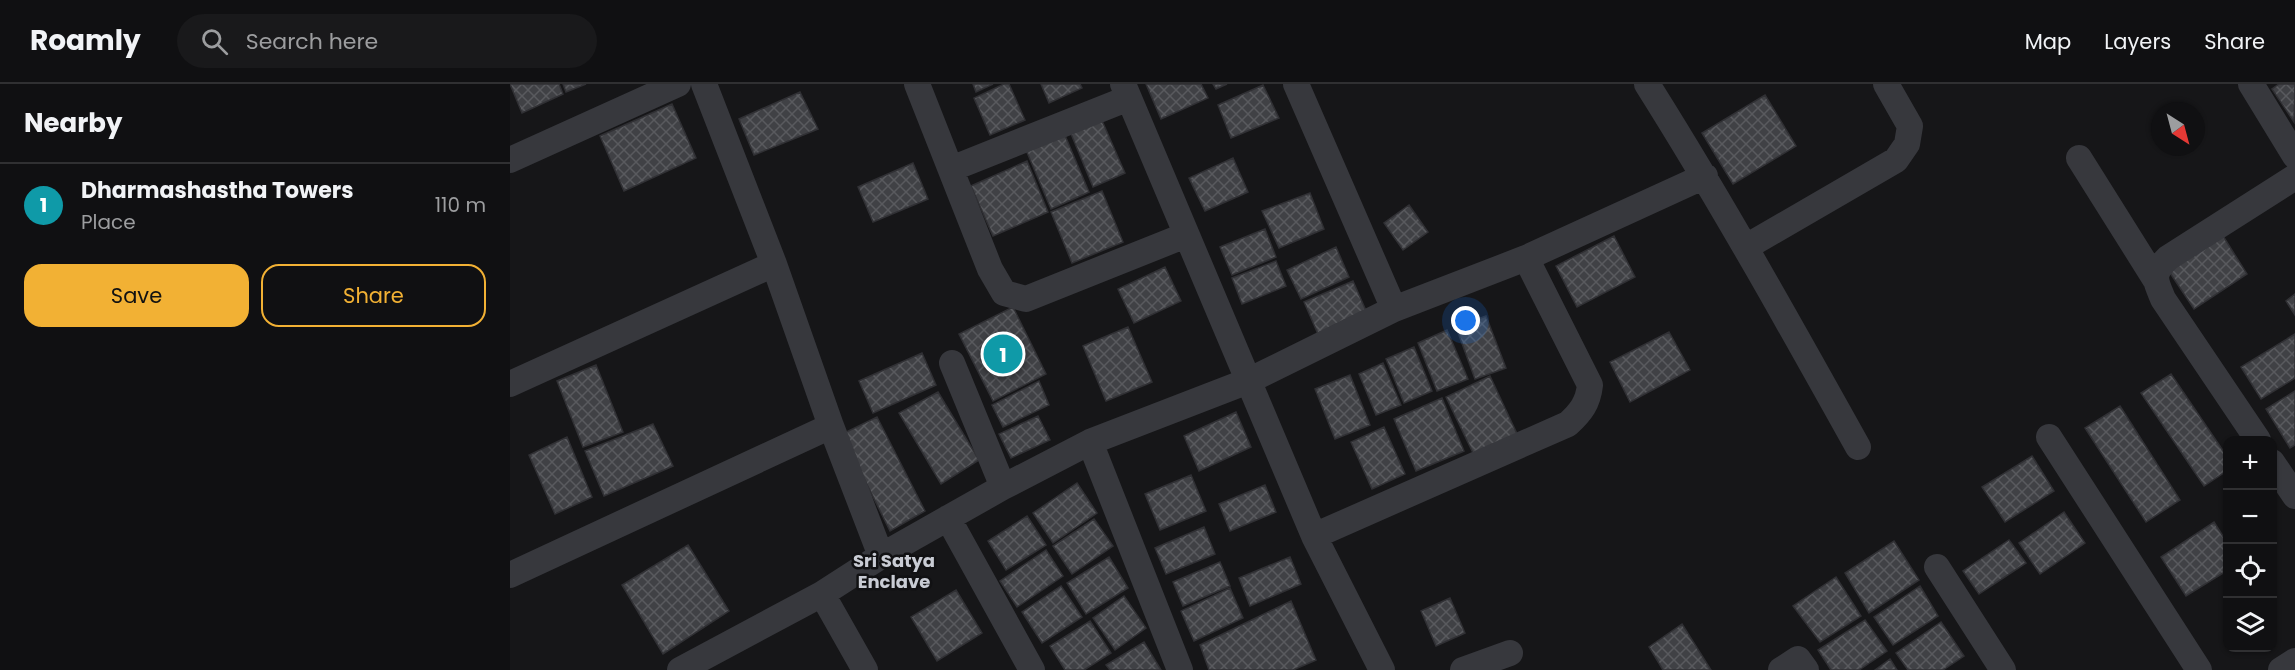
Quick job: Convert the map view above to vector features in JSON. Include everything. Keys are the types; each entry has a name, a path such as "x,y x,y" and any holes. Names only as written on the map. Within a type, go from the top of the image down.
{"street":[{"path":"512,154 678,84"},
{"path":"704,84 774,264 831,426 881,556"},
{"path":"917,84 990,269 1004,293 1026,299 1186,235"},
{"path":"1296,84 1394,309"},
{"path":"1647,84 1705,176 1858,447"},
{"path":"1746,247 1896,160 1907,144 1911,126 1886,84"},
{"path":"2252,84 2295,156"},
{"path":"951,169 1126,91 1314,536 1382,670"},
{"path":"2079,158 2155,279 2163,300 2255,436"},
{"path":"688,668 822,594 881,556 1003,487 1090,442 1248,381 1394,309 1526,258 1705,176"},
{"path":"2155,279 2158,268 2168,258 2295,177"},
{"path":"1314,536 1568,424 1580,413 1588,400 1590,385 1526,258"},
{"path":"510,384 774,264"},
{"path":"952,363 1003,487"},
{"path":"510,575 831,426"},
{"path":"2049,437 2199,670"},
{"path":"1090,442 1180,670"},
{"path":"2277,469 2295,496"},
{"path":"948,518 1032,670"},
{"path":"1937,567 2003,670"},
{"path":"822,594 865,670"},
{"path":"1463,670 1510,653"},
{"path":"1781,670 1798,659 1806,670"},
{"path":"2281,670 2295,661"}],"building":[{"path":"510,84 559,84 563,94 522,113"},
{"path":"563,84 586,84 566,92"},
{"path":"973,84 993,84 976,92"},
{"path":"1004,84 1009,84 1025,120 990,135 974,98"},
{"path":"1041,84 1080,84 1082,88 1049,103"},
{"path":"1146,84 1201,84 1208,98 1161,119"},
{"path":"1213,84 1227,84 1216,89"},
{"path":"2279,84 2295,84 2294,122 2272,89"},
{"path":"1263,85 1279,118 1231,138 1218,105"},
{"path":"800,92 818,129 754,155 739,119"},
{"path":"1765,95 1796,146 1733,184 1702,133"},
{"path":"672,104 696,158 624,191 600,136"},
{"path":"1100,116 1125,173 1093,187 1069,129"},
{"path":"1064,133 1089,192 1051,209 1026,150"},
{"path":"1233,158 1248,192 1205,211 1189,178"},
{"path":"1027,161 1048,212 993,236 971,186"},
{"path":"913,163 928,199 873,222 858,187"},
{"path":"1102,191 1123,242 1072,263 1051,212"},
{"path":"1310,193 1324,229 1279,248 1262,211"},
{"path":"1409,205 1428,232 1403,250 1384,223"},
{"path":"1265,229 1276,257 1232,275 1220,247"},
{"path":"1614,236 1635,277 1577,307 1556,266"},
{"path":"2223,236 2247,274 2194,309 2168,270"},
{"path":"1336,247 1349,277 1301,299 1287,270"},
{"path":"1276,261 1286,286 1242,304 1232,278"},
{"path":"1165,267 1181,301 1134,323 1118,289"},
{"path":"1353,281 1367,313 1318,334 1304,302"},
{"path":"2295,294 2295,315 2286,301"},
{"path":"1013,307 1046,374 993,401 959,334"},
{"path":"1486,316 1506,368 1475,379 1456,327"},
{"path":"1128,327 1152,382 1106,401 1083,346"},
{"path":"1447,330 1468,379 1437,391 1418,343"},
{"path":"1669,332 1690,370 1630,402 1610,362"},
{"path":"2295,334 2295,378 2261,399 2241,367"},
{"path":"1414,347 1432,391 1404,403 1386,359"},
{"path":"922,353 936,385 873,413 859,381"},
{"path":"1383,363 1401,405 1376,415 1359,374"},
{"path":"596,365 623,432 583,447 557,381"},
{"path":"2171,374 2223,451 2223,473 2204,486 2141,393"},
{"path":"1350,375 1370,425 1335,439 1315,389"},
{"path":"1490,376 1518,436 1475,457 1446,397"},
{"path":"1039,381 1049,405 1003,427 992,405"},
{"path":"2295,391 2295,445 2290,448 2266,409"},
{"path":"938,392 979,460 941,484 899,413"},
{"path":"1442,398 1464,451 1416,471 1394,419"},
{"path":"2120,406 2180,500 2146,522 2085,428"},
{"path":"1236,412 1251,447 1199,471 1184,436"},
{"path":"1038,416 1050,440 1011,458 999,434"},
{"path":"877,417 925,511 890,531 842,434"},
{"path":"653,424 673,466 604,496 585,451"},
{"path":"1384,427 1405,474 1372,489 1351,442"},
{"path":"567,437 592,497 555,514 529,455"},
{"path":"2032,456 2054,491 2005,522 1982,487"},
{"path":"1191,475 1206,511 1160,530 1145,494"},
{"path":"1077,483 1097,513 1053,543 1033,513"},
{"path":"1265,485 1276,512 1230,531 1219,504"},
{"path":"2064,512 2085,543 2040,574 2019,543"},
{"path":"1027,516 1046,545 1006,570 988,541"},
{"path":"1094,519 1113,546 1072,574 1053,546"},
{"path":"2214,522 2223,536 2223,573 2186,596 2161,557"},
{"path":"1204,527 1215,554 1166,574 1155,548"},
{"path":"2009,540 2026,563 1979,594 1963,571"},
{"path":"1894,541 1919,580 1869,613 1845,573"},
{"path":"688,545 729,611 663,654 622,585"},
{"path":"1046,550 1063,576 1017,607 1000,581"},
{"path":"1109,557 1128,588 1086,614 1067,583"},
{"path":"1290,557 1301,584 1250,606 1239,578"},
{"path":"1220,562 1230,586 1183,606 1173,582"},
{"path":"1836,577 1861,616 1820,642 1793,606"},
{"path":"1061,586 1082,617 1042,643 1022,612"},
{"path":"1920,586 1938,616 1893,645 1874,617"},
{"path":"1230,588 1243,618 1194,641 1181,611"},
{"path":"956,590 982,633 937,661 911,617"},
{"path":"1124,596 1146,628 1115,650 1093,618"},
{"path":"1450,598 1465,633 1436,646 1421,611"},
{"path":"1291,601 1316,660 1293,670 1209,670 1200,645"},
{"path":"1865,620 1887,651 1859,670 1831,670 1818,650"},
{"path":"1090,621 1111,653 1084,670 1065,670 1050,646"},
{"path":"1941,622 1964,656 1943,670 1908,670 1896,653"},
{"path":"1682,624 1711,670 1663,670 1649,647"},
{"path":"1144,642 1161,670 1110,670 1106,665"},
{"path":"1890,659 1897,670 1875,670"}],"place":[{"name":"Dharmashastha Towers","path":"1003,354"}],"district":[{"name":"Sri Satya Enclave","path":"894,571"}]}
